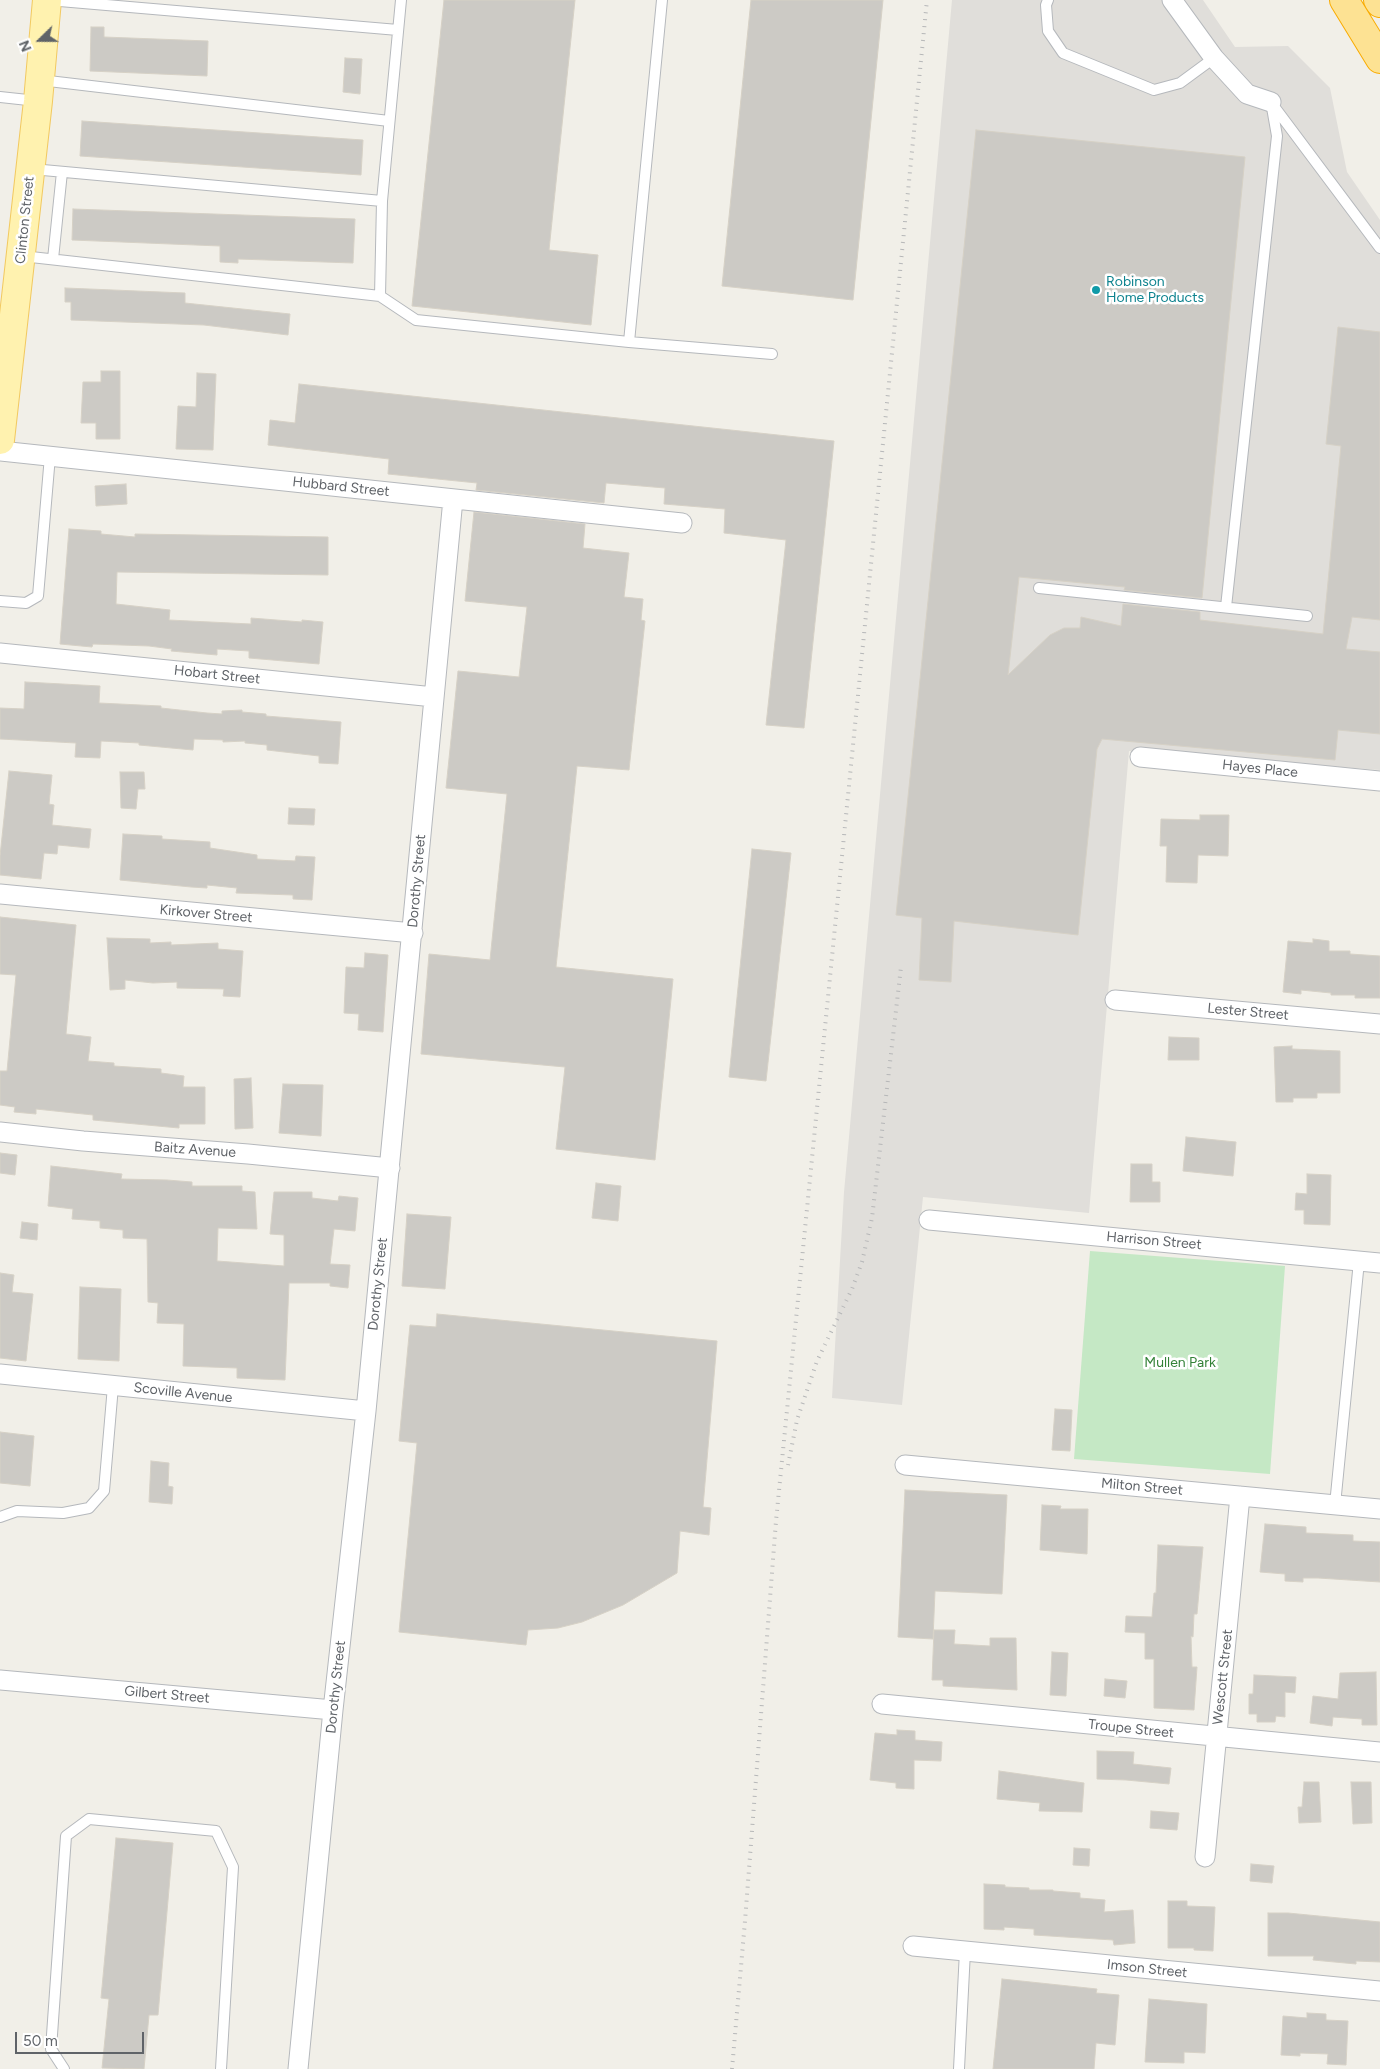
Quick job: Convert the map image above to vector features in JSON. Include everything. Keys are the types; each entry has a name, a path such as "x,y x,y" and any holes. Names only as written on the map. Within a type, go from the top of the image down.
{"highway":[{"path":"1344,0 1380,59"}],"main road":[{"name":"Clinton Street","path":"0,440 3,382 21,256 47,0"}],"street":[{"path":"1172,0 1214,58 1247,94 1271,102"},
{"name":"Hubbard Street","path":"0,451 682,523"},
{"name":"Dorothy Street","path":"298,2069 333,1710 366,1411 390,1168 453,499"},
{"name":"Hobart Street","path":"0,653 434,697"},
{"name":"Hayes Place","path":"1140,757 1380,781"},
{"name":"Kirkover Street","path":"0,894 413,933"},
{"name":"Lester Street","path":"1115,1000 1380,1024"},
{"name":"Baitz Avenue","path":"0,1132 390,1168"},
{"name":"Harrison Street","path":"929,1220 1380,1263"},
{"name":"Scoville Avenue","path":"0,1374 366,1411"},
{"name":"Milton Street","path":"905,1465 1380,1509"},
{"name":"Wescott Street","path":"1204,1857 1240,1496"},
{"name":"Gilbert Street","path":"0,1680 333,1710"},
{"name":"Troupe Street","path":"882,1704 1380,1752"},
{"name":"Imson Street","path":"913,1946 1380,1991"}],"lane":[{"path":"47,0 398,30"},
{"path":"380,296 382,201 401,0"},
{"path":"629,342 662,0"},
{"path":"1048,0 1046,5 1048,31 1063,53 1154,90 1180,83 1214,58"},
{"path":"0,97 39,91 390,121"},
{"path":"1271,102 1380,248"},
{"path":"1226,608 1277,136 1271,102"},
{"path":"31,169 382,201"},
{"path":"53,260 62,172"},
{"path":"21,256 380,296 416,320 629,342 772,354"},
{"path":"0,601 26,603 38,596 50,456"},
{"path":"1039,588 1307,616"},
{"path":"1335,1504 1359,1261"},
{"path":"0,1517 17,1511 63,1514 88,1508 104,1491 114,1386"},
{"path":"64,2069 50,2049 66,1836 89,1819 216,1831 233,1866 220,2069"},
{"path":"959,2069 966,1951"}],"shaded area":[{"path":"952,0 1203,0 1235,47 1288,46 1330,88 1347,172 1380,220 1380,770 1129,751 1089,1213 923,1197 902,1405 832,1398 844,1192"}],"green space":[{"name":"Mullen Park","path":"1090,1251 1285,1266 1270,1474 1074,1459"}],"building":[{"path":"444,0 575,0 549,250 598,255 591,325 412,306"},
{"path":"751,0 883,0 853,300 722,286"},
{"path":"91,27 104,27 104,37 208,41 207,76 90,71"},
{"path":"345,58 362,59 360,94 343,92"},
{"path":"82,121 363,140 361,175 80,156"},
{"path":"976,130 1245,157 1202,598 1124,590 1125,587 1019,577 1008,675 1050,635 1064,628 1080,628 1081,617 1121,626 1123,604 1200,612 1200,620 1323,634 1341,446 1326,444 1338,327 1380,332 1380,620 1352,617 1346,649 1380,652 1380,734 1338,730 1335,760 1102,739 1097,749 1078,935 954,921 951,982 919,980 922,918 896,915"},
{"path":"73,209 355,219 353,263 238,259 238,263 220,262 220,246 72,240"},
{"path":"65,288 185,293 185,303 290,314 288,335 204,325 71,320 71,302 65,302"},
{"path":"101,371 120,371 120,439 96,439 96,423 81,423 83,382 101,382"},
{"path":"197,373 216,374 213,450 176,449 178,406 196,407"},
{"path":"299,384 834,441 804,728 766,725 786,540 724,533 725,509 664,504 665,488 606,483 604,503 476,490 477,483 388,474 389,459 268,445 270,420 295,423"},
{"path":"126,484 127,504 96,506 95,486"},
{"path":"474,512 585,524 583,548 629,553 624,597 643,599 641,620 645,621 629,770 577,766 556,967 673,979 655,1160 556,1149 565,1067 421,1054 429,954 490,960 507,794 446,788 458,671 519,677 527,607 465,601"},
{"path":"69,529 101,531 101,534 135,537 135,534 328,537 328,575 117,572 116,604 170,610 169,620 251,624 251,618 323,622 319,664 249,658 249,651 217,649 217,655 171,651 172,649 149,646 93,644 92,647 60,644"},
{"path":"25,682 100,686 99,703 161,706 161,708 222,714 222,711 242,710 242,712 266,714 266,716 341,722 338,764 319,763 319,756 267,750 267,745 245,743 245,741 223,742 223,740 194,739 193,750 139,745 139,743 101,741 100,758 75,757 76,743 0,739 0,708 24,709"},
{"path":"9,771 52,775 49,804 54,805 52,825 91,829 89,848 58,845 57,854 44,853 41,879 0,875 0,856"},
{"path":"120,772 144,772 145,789 138,789 136,809 121,808"},
{"path":"289,808 315,809 314,825 288,824"},
{"path":"1200,815 1229,815 1228,856 1198,855 1197,883 1166,882 1167,846 1160,846 1161,819 1200,820"},
{"path":"123,834 162,836 162,839 210,842 210,848 257,855 257,859 295,861 296,856 315,857 312,900 293,899 293,895 236,893 237,888 207,885 207,888 191,887 120,880"},
{"path":"752,849 791,853 766,1081 729,1077"},
{"path":"0,917 76,925 66,1034 91,1037 88,1061 114,1063 114,1066 161,1069 161,1073 184,1076 183,1087 205,1087 205,1124 179,1124 179,1128 93,1120 93,1115 36,1109 36,1114 14,1112 15,1107 0,1105 0,1071 7,1071 16,975 0,974"},
{"path":"107,938 150,939 150,943 171,942 171,945 218,943 218,949 243,951 240,997 223,996 224,989 177,988 177,982 153,983 125,980 125,989 110,990"},
{"path":"1313,939 1329,941 1329,951 1350,951 1350,954 1380,956 1380,998 1355,998 1355,995 1331,995 1331,993 1301,990 1301,994 1283,992 1288,941 1313,943"},
{"path":"365,953 388,955 383,1032 358,1030 359,1014 344,1013 346,967 364,968"},
{"path":"1169,1037 1199,1038 1199,1060 1168,1060"},
{"path":"1292,1046 1292,1049 1340,1051 1340,1093 1317,1093 1317,1098 1293,1098 1293,1102 1276,1102 1274,1047"},
{"path":"251,1078 253,1128 235,1129 234,1079"},
{"path":"283,1084 323,1085 321,1136 279,1133"},
{"path":"1186,1137 1236,1142 1233,1176 1183,1171"},
{"path":"0,1153 17,1155 15,1175 0,1173"},
{"path":"1131,1164 1152,1164 1152,1182 1160,1182 1160,1202 1130,1202"},
{"path":"51,1166 122,1174 121,1179 192,1182 192,1186 242,1186 242,1191 255,1192 257,1229 218,1228 217,1261 284,1266 284,1235 270,1234 274,1192 312,1192 312,1198 338,1201 339,1196 358,1198 355,1231 334,1229 330,1264 350,1265 348,1288 330,1286 330,1283 289,1283 285,1380 237,1378 237,1368 183,1366 184,1324 157,1323 158,1303 148,1302 147,1239 123,1238 123,1230 100,1228 100,1221 72,1219 73,1209 48,1206"},
{"path":"1307,1174 1331,1175 1330,1225 1304,1224 1304,1210 1295,1210 1296,1193 1307,1194"},
{"path":"596,1183 621,1186 618,1221 592,1218"},
{"path":"407,1214 451,1217 445,1289 402,1286"},
{"path":"22,1222 38,1224 37,1240 20,1238"},
{"path":"0,1273 14,1275 12,1292 33,1294 26,1361 0,1358"},
{"path":"80,1287 121,1289 119,1361 78,1359"},
{"path":"437,1314 717,1341 703,1507 711,1508 709,1535 680,1531 677,1573 623,1605 582,1622 558,1628 528,1630 526,1645 399,1632 417,1443 399,1441 410,1325 436,1327"},
{"path":"1055,1409 1072,1410 1070,1451 1052,1450"},
{"path":"0,1432 34,1436 30,1486 0,1483"},
{"path":"151,1461 169,1463 168,1486 173,1487 172,1504 149,1502"},
{"path":"905,1490 1007,1495 1002,1594 935,1591 933,1639 898,1637"},
{"path":"1042,1505 1061,1506 1060,1509 1088,1509 1087,1554 1040,1550"},
{"path":"1265,1524 1306,1527 1306,1533 1353,1535 1353,1541 1380,1542 1380,1582 1318,1578 1303,1578 1303,1582 1285,1581 1285,1574 1260,1572"},
{"path":"1158,1545 1203,1547 1197,1614 1194,1614 1193,1637 1191,1636 1192,1667 1197,1667 1194,1710 1154,1708 1154,1659 1145,1659 1145,1633 1125,1632 1126,1616 1152,1617 1154,1593 1156,1593"},
{"path":"934,1630 955,1630 954,1644 990,1646 990,1638 1016,1638 1017,1690 943,1686 943,1680 932,1680"},
{"path":"1052,1652 1068,1653 1066,1696 1050,1695"},
{"path":"1376,1672 1377,1725 1362,1725 1362,1719 1333,1717 1332,1726 1310,1723 1313,1696 1338,1699 1340,1673"},
{"path":"1254,1675 1296,1677 1295,1693 1285,1692 1285,1717 1276,1716 1275,1722 1257,1722 1257,1714 1249,1714 1249,1694 1253,1694"},
{"path":"1105,1679 1127,1681 1125,1698 1104,1696"},
{"path":"897,1730 915,1731 915,1740 942,1742 941,1761 914,1760 914,1789 896,1788 896,1783 870,1780 875,1733 897,1735"},
{"path":"1097,1751 1134,1752 1133,1764 1171,1768 1169,1784 1097,1779"},
{"path":"999,1771 1084,1783 1082,1812 1039,1811 1040,1803 997,1799"},
{"path":"1304,1782 1319,1782 1321,1822 1299,1823 1298,1807 1302,1807"},
{"path":"1351,1782 1371,1782 1372,1823 1353,1824"},
{"path":"1151,1811 1179,1813 1177,1830 1150,1828"},
{"path":"116,1838 173,1843 158,2015 149,2015 144,2069 102,2068 109,1999 101,1998"},
{"path":"1074,1848 1090,1849 1089,1866 1073,1865"},
{"path":"1251,1864 1274,1866 1272,1883 1250,1881"},
{"path":"984,1884 1029,1888 1029,1890 1080,1893 1080,1898 1105,1900 1104,1912 1133,1910 1135,1943 1114,1945 1113,1940 1034,1935 1034,1929 1004,1927 1004,1930 984,1929"},
{"path":"1168,1901 1187,1901 1187,1906 1215,1907 1213,1951 1194,1950 1194,1948 1168,1948"},
{"path":"1268,1913 1288,1913 1380,1922 1380,1962 1356,1961 1356,1964 1313,1960 1314,1956 1268,1956"},
{"path":"1002,1979 1097,1989 1096,1993 1119,1995 1115,2045 1096,2043 1094,2069 993,2069"},
{"path":"1149,1999 1207,2004 1205,2053 1184,2052 1184,2063 1145,2062"},
{"path":"1307,2013 1326,2014 1326,2020 1348,2021 1346,2065 1327,2064 1328,2054 1300,2053 1300,2056 1281,2055 1283,2016 1307,2018"}],"railway":[{"path":"732,2069 776,1521 927,0"},
{"path":"788,1465 797,1420 817,1361 852,1289 862,1262 872,1218 901,967"}],"place":[{"name":"Robinson Home Products","path":"1096,290"}]}
